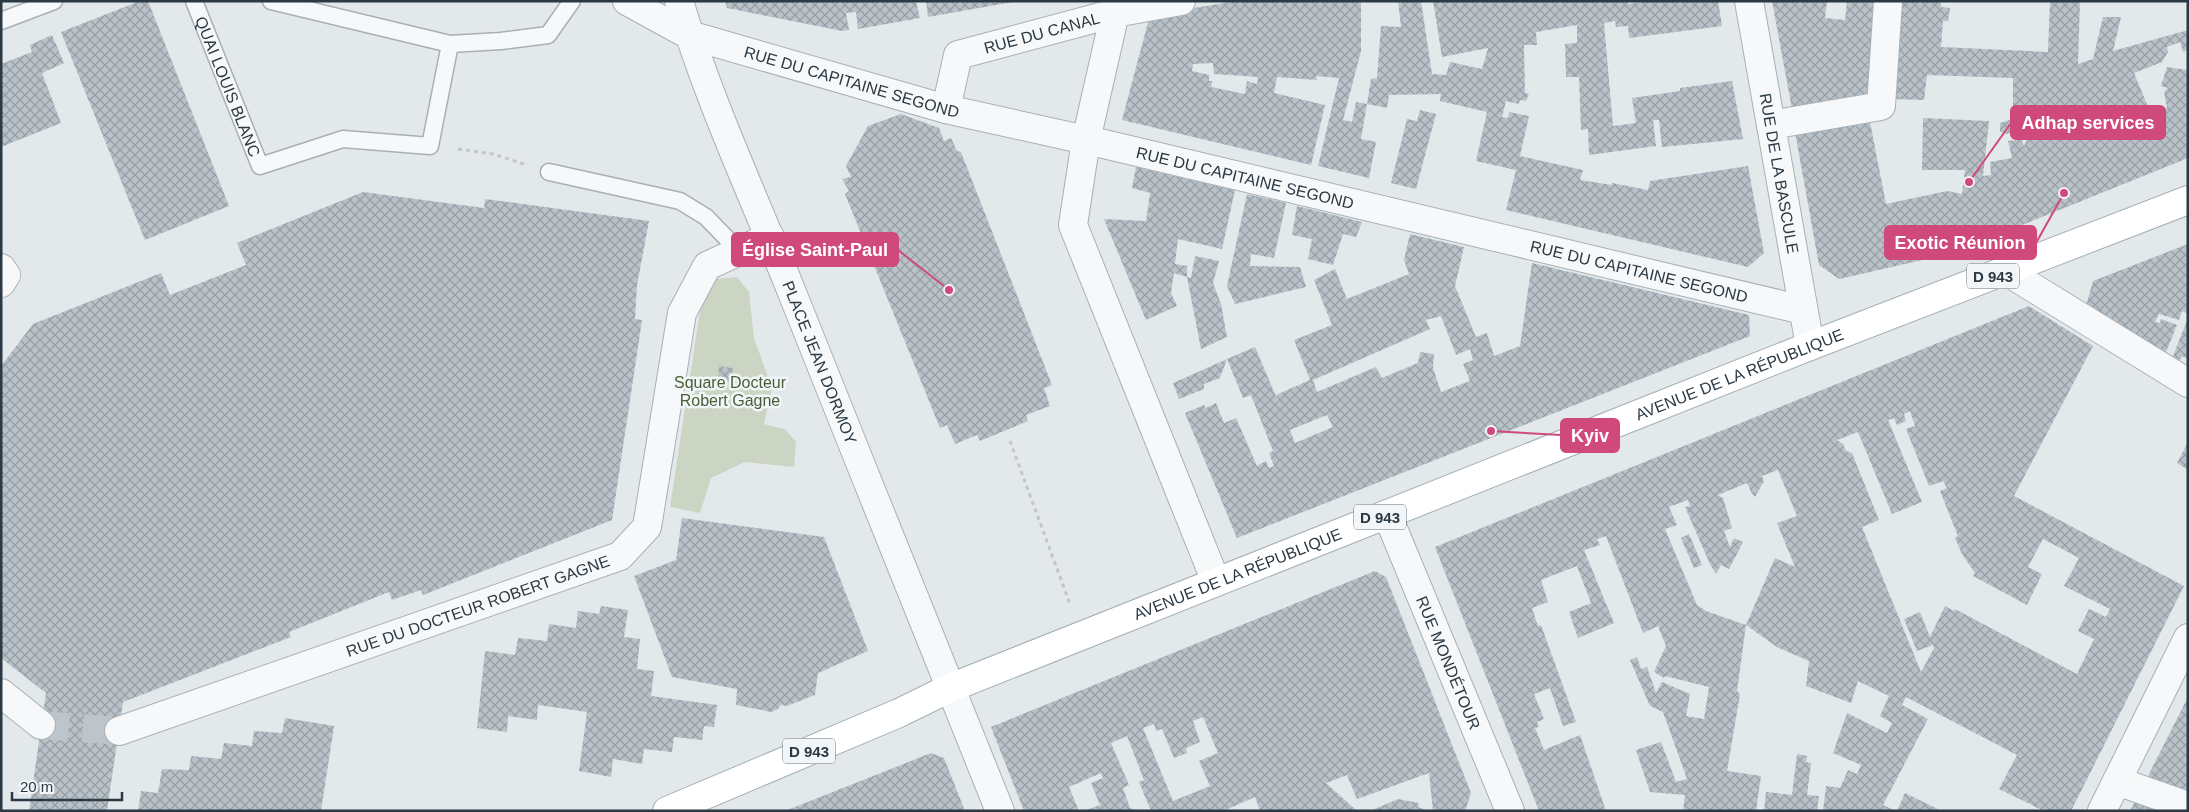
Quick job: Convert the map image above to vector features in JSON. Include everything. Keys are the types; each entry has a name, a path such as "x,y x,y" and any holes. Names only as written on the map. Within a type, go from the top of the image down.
{"main road":[{"name":"AVENUE DE LA RÉPUBLIQUE","path":"667,811 899,714 950,688 1810,346 2184,203"}],"street":[{"path":"627,1 689,35"},
{"path":"679,1 689,35"},
{"name":"RUE DU CANAL","path":"946,109 958,55 1115,13 1181,1"},
{"name":"RUE DE LA BASCULE","path":"1748,1 1810,346"},
{"path":"1770,125 1880,106 1888,1"},
{"path":"1115,13 1086,140 1073,225 1216,582"},
{"name":"RUE DU CAPITAINE SEGOND","path":"689,35 946,109 1086,140 1803,310"},
{"name":"PLACE JEAN DORMOY","path":"689,35 715,105 770,237 1000,811"},
{"name":"RUE DU DOCTEUR ROBERT GAGNE","path":"119,731 620,556 647,527 682,313 707,266 770,237"},
{"path":"1,268 6,275 1,283"},
{"path":"2006,271 2188,383"},
{"name":"RUE MONDÉTOUR","path":"1388,514 1510,811"},
{"path":"2102,811 2188,638"},
{"path":"1,693 41,725"},
{"path":"2117,781 2188,806"}],"lane":[{"path":"1,21 54,1"},
{"name":"QUAI LOUIS BLANC","path":"194,1 260,166 343,139 430,146"},
{"path":"271,1 450,44 501,41 548,35 572,1"},
{"path":"430,146 450,44"},
{"path":"549,172 680,200 706,217 739,251"}],"path":[{"path":"430,146 493,154 549,172"},
{"path":"1010,441 1082,636"}],"green space":[{"name":"Square Docteur Robert Gagne","path":"737,277 749,292 754,338 772,388 764,424 785,429 796,442 794,467 745,462 711,478 700,513 670,507 703,291 714,279"}],"building":[{"path":"140,1 148,1 229,206 145,240 61,32"},
{"path":"725,1 916,1 920,18 858,29 856,12 846,13 849,30 842,31 727,8"},
{"path":"926,1 1013,1 1013,2 928,17"},
{"path":"1237,1 1361,1 1361,51 1343,120 1352,122 1356,102 1367,104 1361,139 1376,142 1369,178 1318,166 1339,78 1316,76 1317,80 1277,77 1274,93 1325,105 1311,165 1122,120 1150,15","holes":["1213,63 1214,74 1258,77 1257,84 1247,81 1245,94 1211,87 1212,81 1209,81 1209,75 1192,71 1193,64"]},
{"path":"1398,1 1421,1 1432,74 1446,75 1450,62 1482,69 1488,48 1442,57 1433,1 1628,1 1628,4 1647,1 1718,1 1722,26 1629,38 1628,26 1616,27 1615,21 1604,23 1613,126 1636,123 1632,98 1680,91 1680,88 1732,81 1743,139 1662,147 1659,120 1653,120 1656,146 1589,155 1588,129 1581,130 1579,77 1566,77 1565,44 1577,43 1577,25 1536,32 1537,45 1524,45 1525,93 1529,94 1526,101 1520,100 1519,104 1506,101 1502,117 1508,118 1509,112 1529,116 1520,156 1583,170 1580,180 1612,185 1612,183 1648,190 1650,181 1748,166 1764,253 1748,267 1506,210 1516,170 1476,161 1487,112 1440,101 1441,94 1389,95 1387,108 1367,104 1371,79 1377,78 1381,26 1401,27"},
{"path":"1772,1 1827,1 1825,18 1845,20 1847,1 1877,1 1870,96 1792,109"},
{"path":"1899,1 1941,1 1941,7 1950,8 1948,21 1943,21 1941,47 2048,52 2050,1 2080,1 2078,64 2093,59 2103,17 2121,17 2113,51 2188,30 2188,50 2183,52 2180,42 2167,47 2168,52 2162,62 2134,73 2151,114 2167,108 2164,92 2168,88 2161,86 2167,67 2188,70 2188,158 1953,253 1839,279 1819,265 1795,132 1869,117 1886,204 1947,191 1962,194 1965,170 1922,170 1923,118 1989,121 1983,176 1991,175 1990,162 2012,158 2008,141 2021,139 2024,146 2030,133 2019,130 2006,134 2000,131 2000,123 2013,119 2013,78 1927,75 1924,100 1892,99","holes":["2126,116 2132,130 2114,136 2109,122"]},
{"path":"52,35 64,63 42,73 61,123 1,147 1,64 32,52 30,45"},
{"path":"1420,110 1436,114 1416,189 1391,183 1407,119 1417,121"},
{"path":"901,114 939,128 944,141 951,138 957,151 961,152 1052,385 1044,388 1050,406 1026,415 1028,421 980,441 977,435 955,444 947,425 940,428 845,194 849,191 842,179 851,177 846,166 868,126"},
{"path":"1136,167 1235,190 1222,249 1178,239 1175,264 1187,266 1187,277 1174,273 1171,293 1177,306 1146,320 1104,219 1146,221 1150,193 1132,188"},
{"path":"363,192 484,208 485,199 649,221 637,285 635,319 642,320 612,520 423,595 421,590 392,600 389,592 289,632 291,637 123,702 107,811 29,811 46,693 1,658 1,366 33,324 161,273 170,295 246,265 237,243"},
{"path":"1247,194 1286,203 1274,258 1251,254 1250,266 1300,267 1306,287 1235,304 1227,286"},
{"path":"1297,206 1362,222 1356,237 1343,234 1333,265 1308,259 1312,239 1292,235"},
{"path":"1410,234 1464,247 1455,286 1476,337 1487,333 1494,356 1520,346 1532,263 1749,315 1750,336 1237,538 1185,413 1204,405 1206,408 1216,403 1224,423 1236,418 1257,466 1266,461 1269,468 1274,466 1269,453 1273,451 1251,395 1243,398 1227,359 1255,347 1281,408 1276,395 1310,380 1294,340 1332,325 1314,280 1335,269 1347,299 1409,274 1404,260","holes":["1441,316 1456,355 1470,349 1473,360 1463,364 1470,381 1441,392 1433,368 1434,354 1420,352 1418,363 1382,378 1376,367 1317,392 1313,380 1430,329 1426,320","1327,415 1333,427 1295,443 1290,430"]},
{"path":"2188,244 2188,314 2182,311 2179,320 2159,314 2155,322 2160,323 2161,319 2177,325 2166,352 2086,306 2093,281"},
{"path":"1195,256 1219,261 1213,283 1221,304 1227,337 1201,349 1187,277 1191,278"},
{"path":"2029,306 2093,346 2014,496 2184,586 2071,811 2044,811 1999,789 2017,755 1906,697 1902,705 1928,719 1883,805 1896,811 1823,811 1826,786 1840,788 1848,770 1857,774 1861,765 1833,753 1847,713 1887,733 1892,723 1880,716 1889,696 1858,681 1851,703 1806,686 1809,661 1777,647 1746,625 1737,691 1740,694 1727,771 1761,776 1756,811 1683,811 1685,795 1650,792 1636,750 1661,742 1676,782 1687,779 1663,712 1650,706 1630,660 1637,657 1641,669 1647,667 1656,693 1662,682 1690,694 1686,716 1704,719 1709,687 1665,676 1664,678 1654,672 1666,646 1658,626 1643,633 1606,536 1597,539 1600,545 1584,550 1614,623 1578,638 1569,612 1591,603 1577,566 1541,580 1548,602 1532,608 1538,626 1541,625 1576,722 1563,726 1550,688 1534,694 1544,719 1537,722 1539,727 1535,728 1544,750 1580,735 1606,811 1539,811 1435,547","holes":["1910,411 1915,426 1906,429 1929,486 1943,481 1947,488 1940,491 1958,536 1955,538 1962,554 1975,573 1973,576 2027,605 2042,574 2028,567 2043,539 2079,558 2064,586 2110,609 2106,617 2089,609 2078,631 2094,639 2077,674 1955,609 1954,611 1945,606 1930,637 1920,612 1904,619 1917,651 1933,645 1934,648 1921,672 1862,527 1879,520 1852,453 1846,451 1843,444 1837,440 1858,432 1892,514 1922,502 1888,420 1894,418 1897,425 1906,421 1904,414","1778,470 1797,516 1777,523 1795,567 1775,558 1746,625 1706,611 1697,605 1665,529 1677,525 1669,507 1688,500 1690,506 1685,507 1716,574 1721,565 1729,569 1743,542 1734,538 1730,547 1724,531 1732,528 1723,498 1718,495 1747,483 1755,497 1764,481 1762,476"]},
{"path":"2188,318 2188,359 2182,356 2180,360 2173,356"},
{"path":"1227,359 1220,378 1204,384 1204,389 1179,399 1173,383"},
{"path":"719,366 733,368 731,382 718,380"},
{"path":"2188,442 2188,470 2177,463"},
{"path":"682,518 824,537 868,651 818,673 815,695 787,706 781,705 778,709 771,712 736,705 737,689 672,677 634,576 676,560"},
{"path":"1689,534 1702,565 1694,568 1681,538"},
{"path":"1375,571 1386,577 1471,793 1465,811 1433,811 1429,773 1357,799 1347,775 1326,783 1357,811 1260,811 1255,797 1223,811 1151,811 1139,782 1144,780 1127,736 1111,743 1129,785 1123,788 1130,808 1137,811 1084,811 1100,805 1091,783 1103,778 1101,773 1069,787 1079,811 1024,811 991,727","holes":["1203,717 1218,753 1199,761 1210,786 1173,801 1143,728 1154,724 1156,731 1162,729 1174,758 1187,753 1186,748 1200,742 1193,721"]},
{"path":"601,606 628,610 624,637 640,639 637,669 654,671 651,696 717,705 714,727 704,726 702,740 674,737 672,752 644,749 642,764 613,759 611,777 579,771 587,712 538,705 537,720 508,716 507,732 477,728 485,651 515,655 518,638 547,641 549,624 576,628 578,611 599,614"},
{"path":"2188,697 2188,798 2145,782"},
{"path":"285,718 334,726 321,811 138,811 141,791 158,793 162,769 189,770 191,756 221,759 224,743 252,746 254,731 282,733"},
{"path":"931,753 944,758 965,811 785,811"},
{"path":"1797,754 1807,756 1806,762 1811,763 1807,795 1819,796 1817,811 1764,811 1766,792 1792,795"},
{"path":"1905,793 1942,811 1897,811"},
{"path":"2138,796 2178,811 2130,811"},
{"path":"1398,799 1419,803 1418,807 1429,811 1370,811"}],"tunnel":[{"path":"41,725 119,731"}],"place":[{"name":"Adhap services","path":"1969,182"},
{"name":"Exotic Réunion","path":"2064,193"},
{"name":"Église Saint-Paul","path":"949,290"},
{"name":"Kyiv","path":"1491,431"}]}
